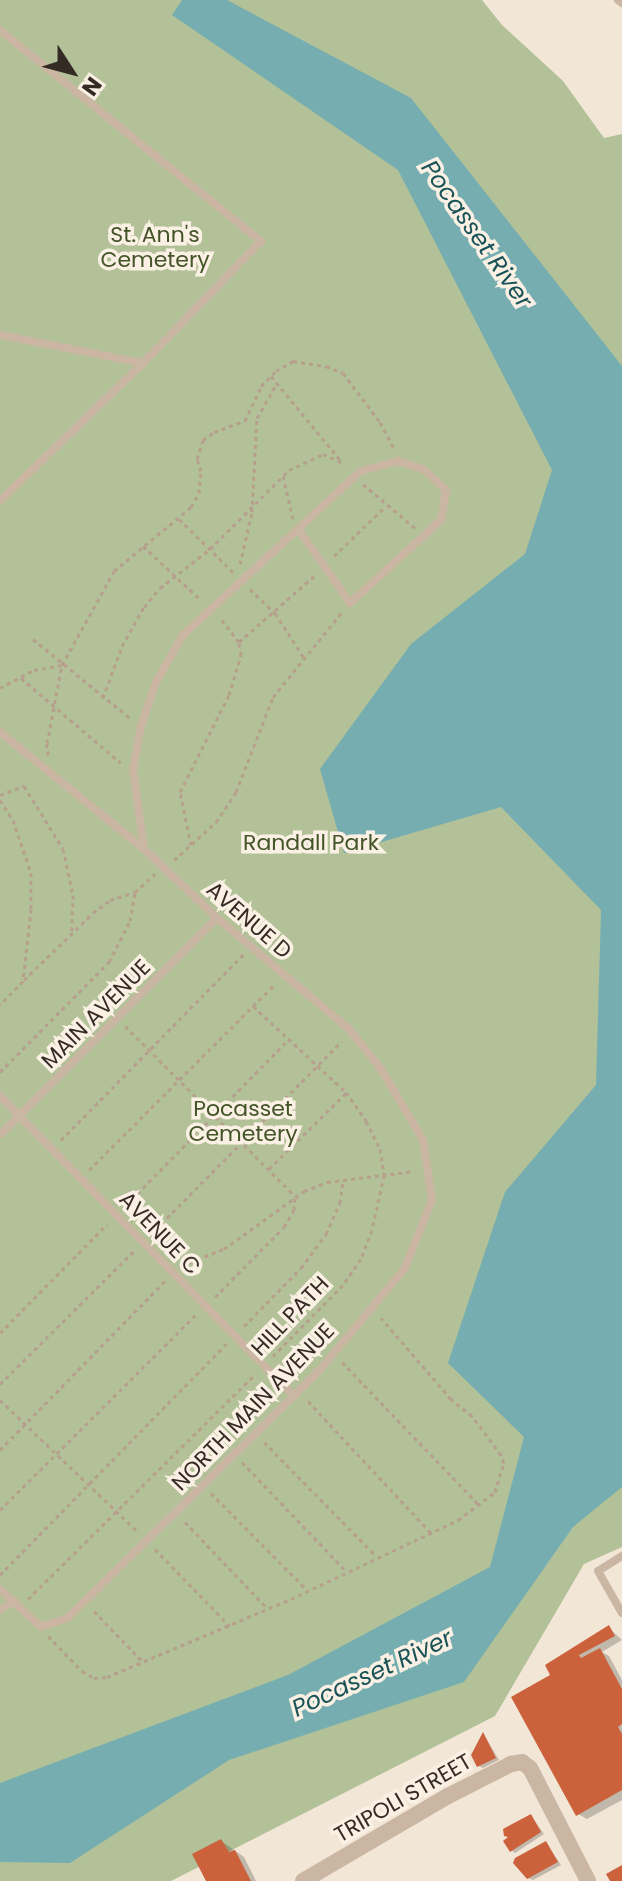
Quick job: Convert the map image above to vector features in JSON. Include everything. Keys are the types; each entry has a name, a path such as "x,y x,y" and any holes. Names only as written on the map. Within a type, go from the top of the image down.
{"street":[{"name":"TRIPOLI STREET","path":"303,1881 494,1772 522,1762 588,1881"}],"lane":[{"path":"0,30 261,241 143,363 0,501"},
{"path":"0,335 143,363"},
{"path":"144,849 134,774 141,726 166,661 183,635 361,471 398,461 423,469 446,490 441,520 350,603 299,530"},
{"name":"AVENUE D","path":"0,732 144,849 217,918 351,1032 404,1104 423,1140 427,1170"},
{"name":"MAIN AVENUE","path":"0,1135 217,918"},
{"name":"AVENUE C","path":"0,1096 296,1394"},
{"name":"NORTH MAIN AVENUE","path":"41,1627 68,1618 334,1353 405,1268 432,1200 427,1170"},
{"path":"622,1556 598,1571 622,1613"},
{"path":"0,1589 41,1627"},
{"path":"0,1610 16,1604"}],"path":[{"path":"52,774 47,743 62,665 114,571 191,507 199,493 201,471 197,459 203,440 214,432 245,421 261,386 271,376 293,361 326,366 343,373 380,422 398,461"},
{"path":"271,376 355,477 413,525 422,537"},
{"path":"236,575 252,509 257,418 277,383"},
{"path":"103,698 131,628 144,607 301,462 323,454 343,463"},
{"path":"283,476 292,517 299,530"},
{"path":"143,546 174,578 210,607 234,634 241,655 229,695 208,744 180,792 191,845"},
{"path":"0,1005 110,900 135,892 216,822 236,792 273,697 350,603"},
{"path":"33,639 141,726"},
{"path":"0,688 34,670 62,665"},
{"path":"21,678 134,774"},
{"path":"23,981 30,937 31,873 13,820 0,798 24,786 63,849 73,895 72,933"},
{"path":"0,1072 83,984 109,962 130,921 135,892"},
{"path":"53,1148 251,947"},
{"path":"82,1178 284,975"},
{"name":"HILL PATH","path":"16,1604 117,1513 343,1285 361,1259 372,1230 384,1175 380,1149 346,1092 253,1006"},
{"path":"117,1019 295,1196"},
{"path":"0,1384 351,1032"},
{"path":"0,1333 289,1039"},
{"path":"269,1169 346,1092"},
{"path":"0,1450 174,1272 194,1257 224,1249 295,1196 327,1182 427,1170"},
{"path":"0,1575 301,1268 326,1234 340,1203 343,1180"},
{"path":"0,1510 284,1227 292,1217 295,1196"},
{"path":"41,1627 94,1678 144,1663 307,1591 431,1533 495,1492 504,1463 501,1455 472,1416 451,1399 372,1308"},
{"path":"334,1353 478,1505"},
{"path":"296,1394 431,1533"},
{"path":"0,1400 147,1540 230,1626"},
{"path":"255,1433 376,1557"},
{"path":"234,1454 346,1571"},
{"path":"203,1485 307,1591"},
{"path":"176,1512 268,1609"},
{"path":"85,1602 144,1663"}],"green space":[{"name":"Randall Park","path":"0,0 482,0 502,25 563,81 604,138 622,134 622,1547 584,1564 495,1716 171,1881 0,1881"}],"water":[{"name":"Pocasset River","path":"182,0 227,0 411,98 622,366 622,1487 573,1527 464,1682 229,1760 70,1863 0,1862 0,1783 288,1675 490,1567 524,1437 448,1363 505,1192 596,1085 601,910 501,807 344,853 320,769 411,644 525,554 552,470 398,170 172,15"}],"building":[{"path":"609,1625 615,1636 579,1655 581,1658 600,1648 622,1689 622,1724 618,1727 622,1734 622,1790 576,1816 511,1697 550,1675 545,1665"},
{"path":"483,1732 496,1758 477,1767 471,1755"},
{"path":"531,1814 541,1832 510,1852 503,1841 508,1837 504,1836 503,1829"},
{"path":"221,1839 229,1852 235,1850 251,1881 206,1881 192,1854"},
{"path":"546,1841 558,1862 527,1879 513,1863 515,1858"},
{"path":"622,1865 622,1881 610,1881 606,1874"}],"park label":[{"name":"St. Ann's Cemetery","path":"155,246"},
{"name":"Pocasset Cemetery","path":"243,1120"}]}
